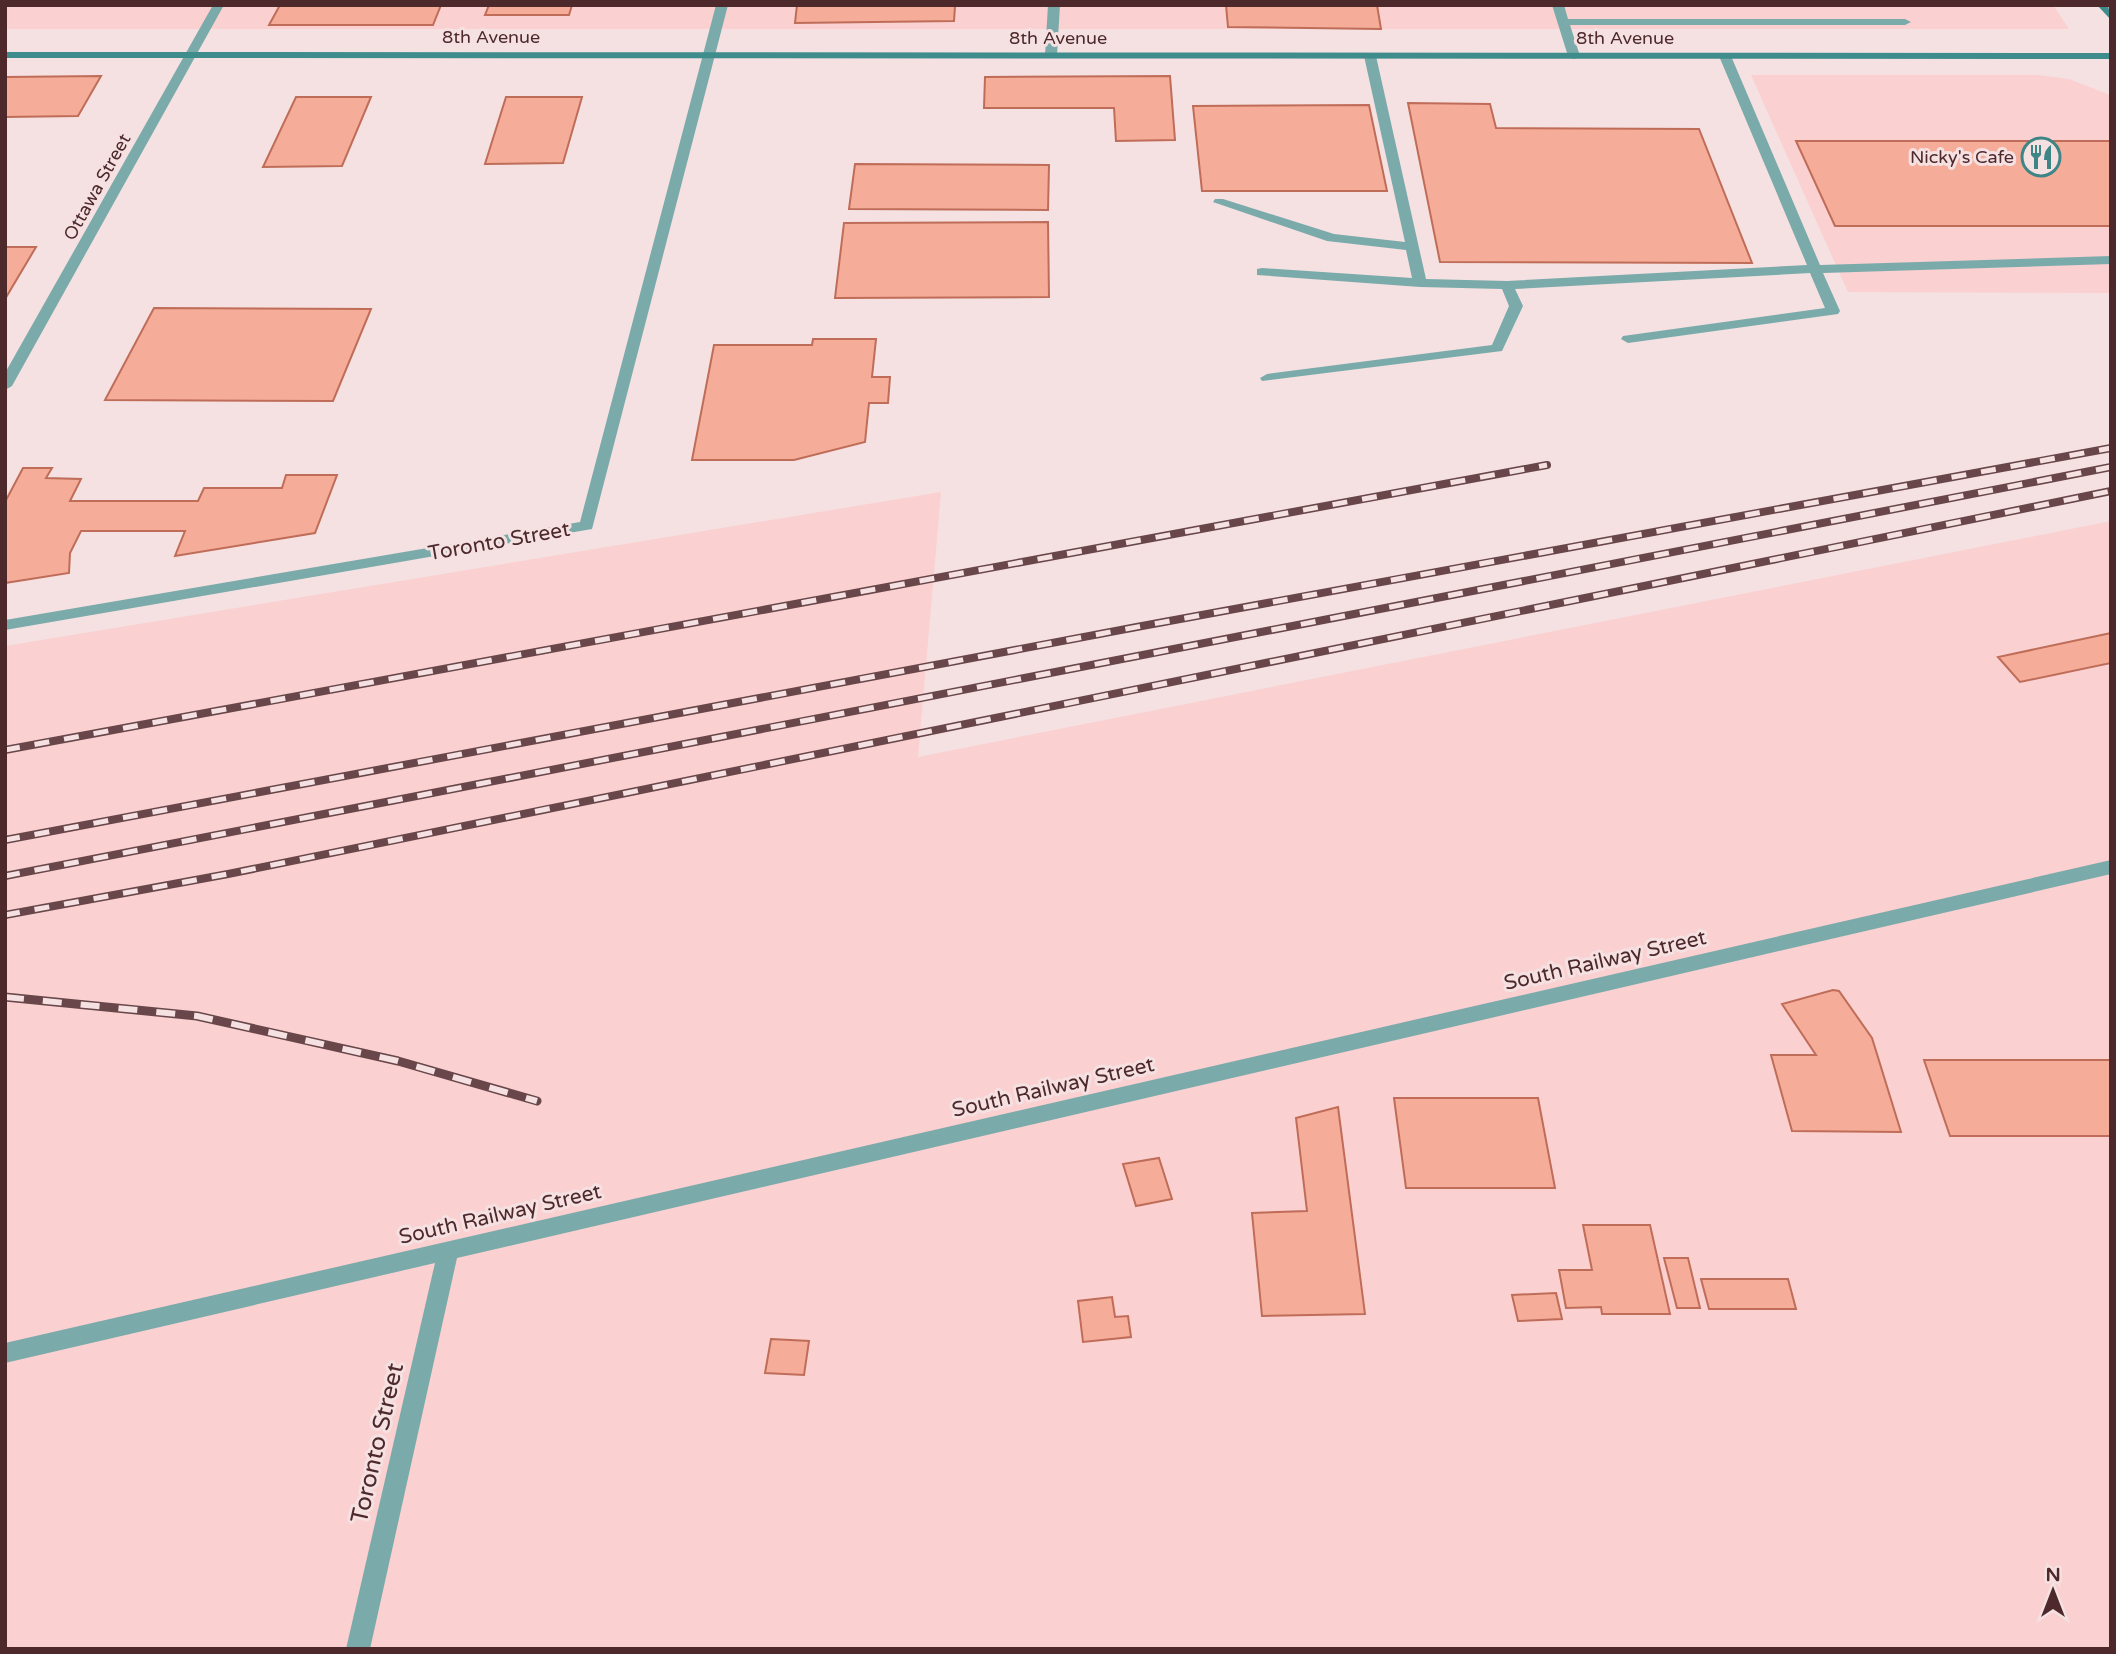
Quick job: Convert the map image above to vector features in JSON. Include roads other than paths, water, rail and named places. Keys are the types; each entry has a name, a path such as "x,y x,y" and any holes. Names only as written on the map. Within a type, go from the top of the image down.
{"street":[{"name":"Ottawa Street","path":"5,386 219,5"},
{"name":"Toronto Street","path":"5,625 587,526 722,5"},
{"path":"1051,55 1054,5"},
{"path":"1558,5 1574,56"},
{"path":"2102,5 2111,18"},
{"path":"1563,22 1905,22"},
{"name":"8th Avenue","path":"5,54 2111,56"},
{"path":"1370,56 1420,283"},
{"path":"1628,339 1833,311 1725,56"},
{"path":"1219,202 1332,238 1410,247"},
{"path":"1262,272 1420,283 1507,285 1815,269 2111,260"},
{"path":"1267,378 1497,348 1516,306 1507,285"},
{"name":"South Railway Street","path":"5,1353 2111,867"},
{"name":"Toronto Street","path":"358,1649 448,1250"}],"railway":[{"path":"5,840 1142,626 2111,448"},
{"path":"5,750 1547,465"},
{"path":"5,876 2111,467"},
{"path":"5,915 228,874 2111,491"},
{"path":"5,997 197,1016 398,1061 537,1101"}],"place":[{"name":"Nicky's Cafe","path":"2041,157"}]}
